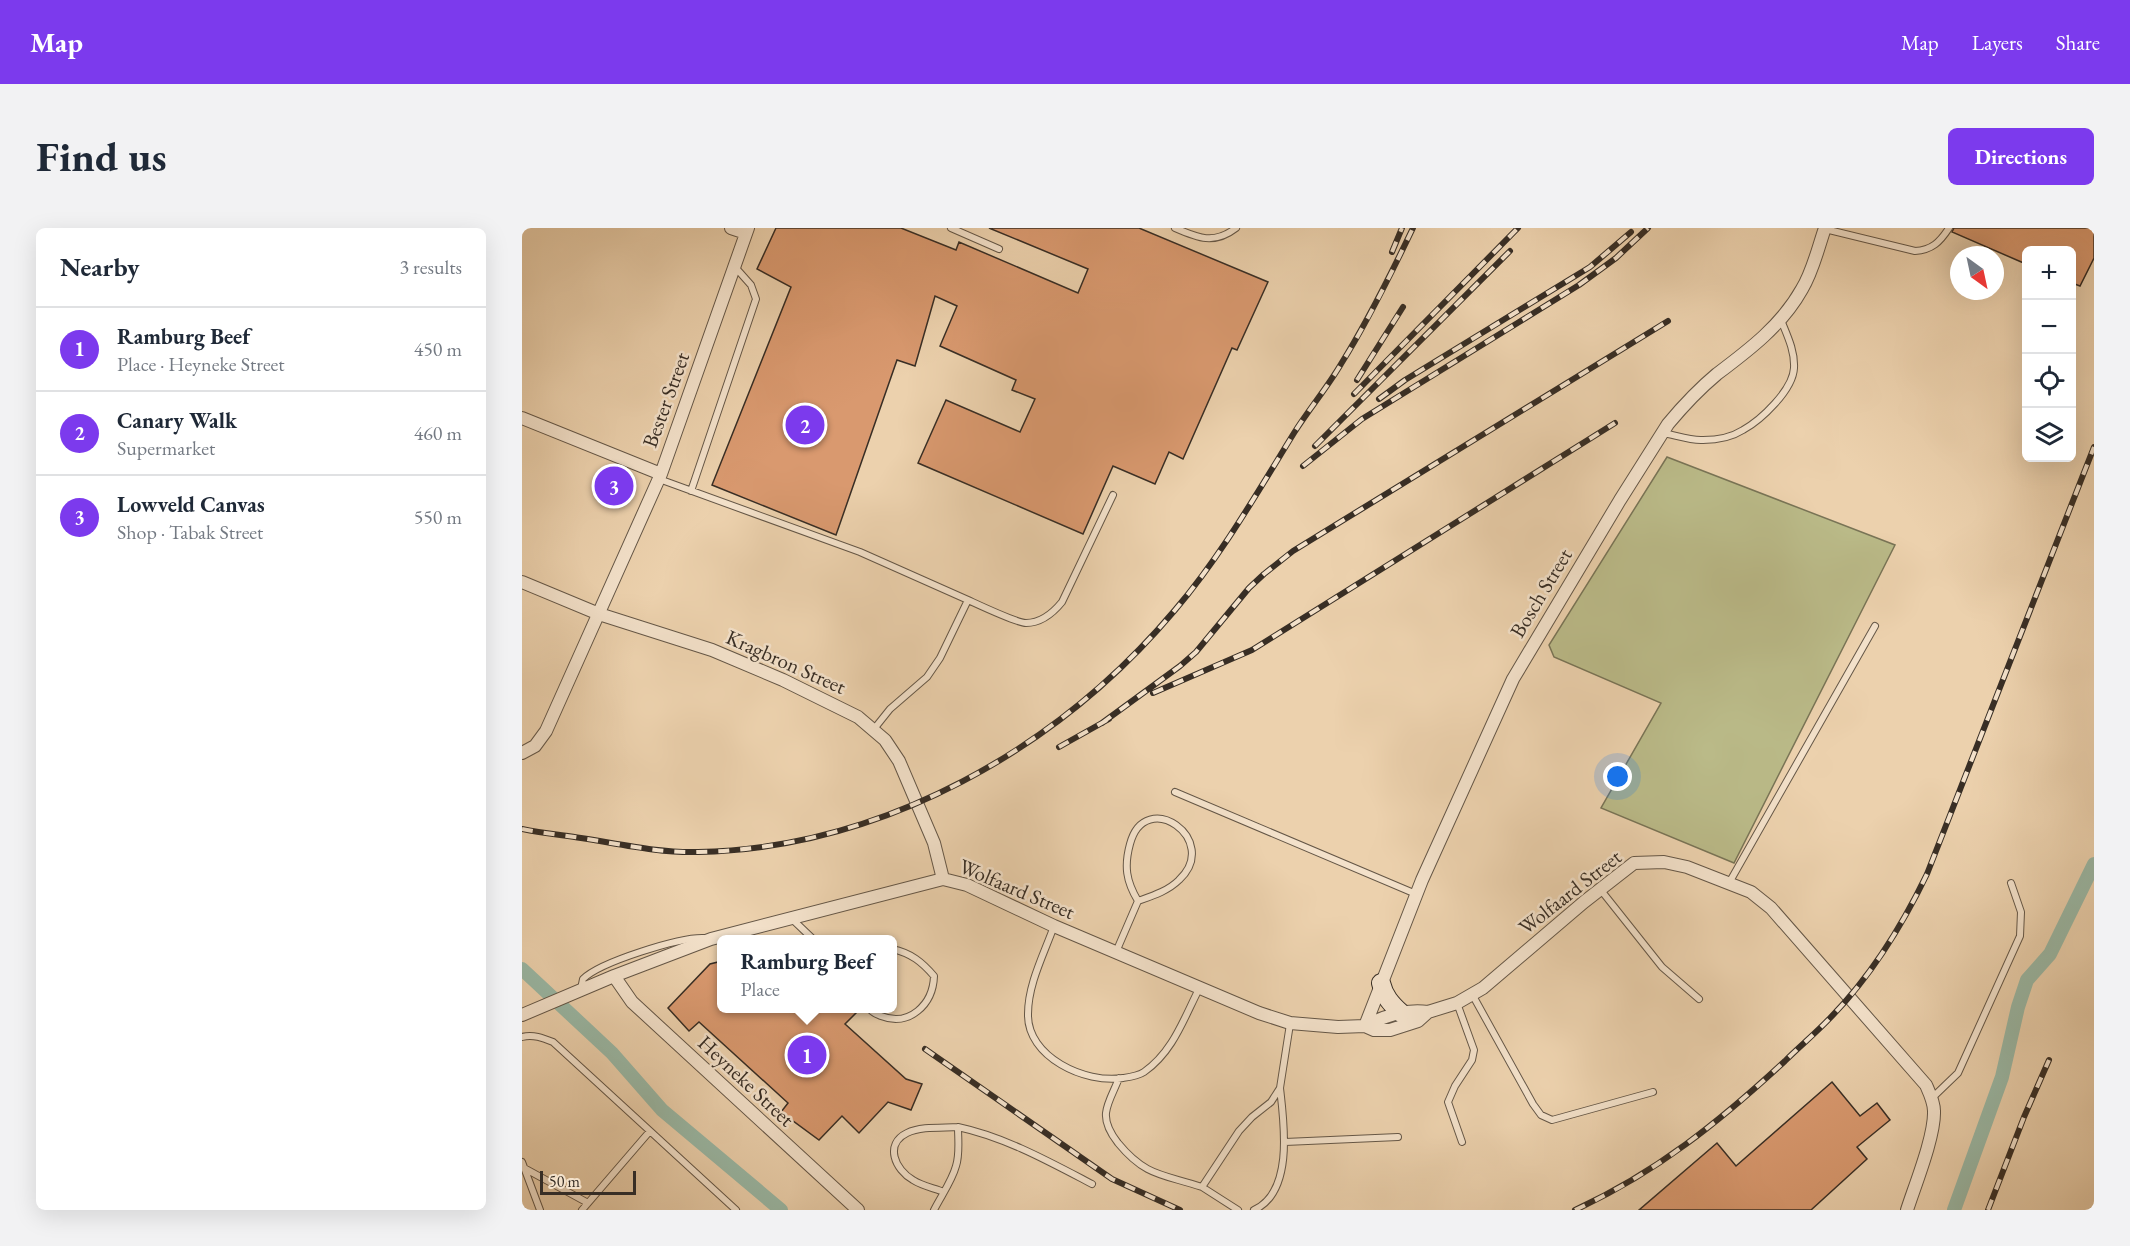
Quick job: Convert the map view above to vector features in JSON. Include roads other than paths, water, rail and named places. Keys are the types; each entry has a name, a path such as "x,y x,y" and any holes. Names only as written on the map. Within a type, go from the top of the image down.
{"street":[{"path":"731,228 747,231"},
{"name":"Bosch Street","path":"1365,1026 1416,894 1513,679 1620,500 1663,433 1681,408 1716,375 1762,339 1780,319 1803,288 1825,228"},
{"name":"Bester Street","path":"522,753 537,744 546,731 659,477 747,231"},
{"path":"522,418 659,477"},
{"name":"Kragbron Street","path":"522,582 599,614 712,650 842,708 874,729 885,740 899,761 934,843 943,879"},
{"name":"Wolfaard Street","path":"1365,1026 1379,1019 1401,1013 1428,1012 1457,1003 1472,994 1634,863 1664,862 1687,867 1751,892 1771,908 1926,1085 1932,1098"},
{"name":"Wolfaard Street","path":"726,935 943,879 967,885 1054,926 1199,989 1290,1023 1365,1026 1374,1030 1390,1030 1418,1022 1428,1012"},
{"name":"Wolfaard Street","path":"522,1015 614,976 717,937"},
{"name":"Heyneke Street","path":"614,976 632,1002 858,1210"},
{"path":"1381,982 1383,993 1401,1013"},
{"path":"1907,1210 1932,1131 1935,1112 1932,1098"}],"lane":[{"path":"951,228 999,249"},
{"path":"1175,228 1210,240 1227,235 1236,228"},
{"path":"1825,228 1914,251 1925,251 1941,241 1949,228"},
{"path":"691,491 756,299 751,285 734,266"},
{"path":"1663,433 1702,441 1725,437 1743,430 1775,405 1790,384 1794,369 1792,349 1780,319"},
{"path":"659,477 691,491 860,552 1025,623 1052,614 1062,602 1113,495"},
{"path":"874,729 890,709 927,677 940,658 968,600"},
{"path":"1729,883 1875,626"},
{"path":"1175,792 1416,894"},
{"path":"1116,952 1138,901 1167,889 1180,879 1189,866 1192,853 1190,839 1180,827 1167,819 1145,821 1131,839 1126,868 1127,878 1138,901"},
{"path":"1932,1098 1958,1073 2020,936 2021,912 2011,883"},
{"path":"1600,890 1662,967 1699,999"},
{"path":"791,918 810,935"},
{"path":"1054,926 1030,992 1028,1016 1033,1037 1055,1061 1079,1075 1107,1080 1142,1074 1160,1059 1172,1043 1199,989"},
{"path":"576,992 587,974 620,960 672,942 697,938 711,939"},
{"path":"874,1013 896,1020 911,1017 924,1005 934,984 934,976 921,962 897,950"},
{"path":"1472,994 1522,1086 1541,1115 1552,1119 1653,1092"},
{"path":"1457,1003 1474,1050 1472,1060 1455,1086 1448,1102 1462,1142"},
{"path":"1254,1210 1267,1201 1277,1185 1284,1142 1280,1088 1290,1023"},
{"path":"522,1037 531,1035 553,1042 736,1210"},
{"path":"1119,1078 1106,1112 1106,1124 1130,1156 1145,1169 1202,1187 1239,1210"},
{"path":"1202,1187 1239,1131 1271,1102 1280,1088"},
{"path":"934,1210 957,1164 958,1127"},
{"path":"944,1192 912,1180 895,1162 894,1146 904,1134 913,1131 958,1127 979,1131 1092,1184"},
{"path":"582,1210 650,1131"},
{"path":"1284,1142 1398,1137"},
{"path":"523,1165 588,1203"},
{"path":"523,1165 540,1210"}],"waterway":[{"path":"1954,1210 2002,1077 2018,1007 2027,980 2050,954 2094,864"},
{"path":"522,969 612,1053 662,1110 781,1210"}],"railway":[{"path":"1392,252 1402,228"},
{"path":"522,829 668,851 698,852 767,846 834,832 899,810 962,782 1021,747 1077,706 1128,660 1192,589 1223,546 1300,424 1336,373 1370,314 1413,228"},
{"path":"1354,394 1518,228"},
{"path":"1303,466 1362,419 1579,285 1616,258 1648,228"},
{"path":"1379,399 1405,380 1590,267 1631,232"},
{"path":"1315,446 1510,251"},
{"path":"1357,380 1403,307"},
{"path":"1102,723 1196,652 1249,588 1293,551 1668,321"},
{"path":"1153,693 1252,650 1615,423"},
{"path":"1575,1210 1660,1162 1736,1105 1831,1017 1885,950 1927,874 2094,447"},
{"path":"1059,747 1109,719"},
{"path":"925,1049 1112,1179 1180,1210"},
{"path":"1988,1210 2049,1060"}],"place":[{"name":"Canary Walk","path":"805,425"},
{"name":"Lowveld Canvas","path":"614,486"},
{"name":"Ramburg Beef","path":"807,1055"}]}
